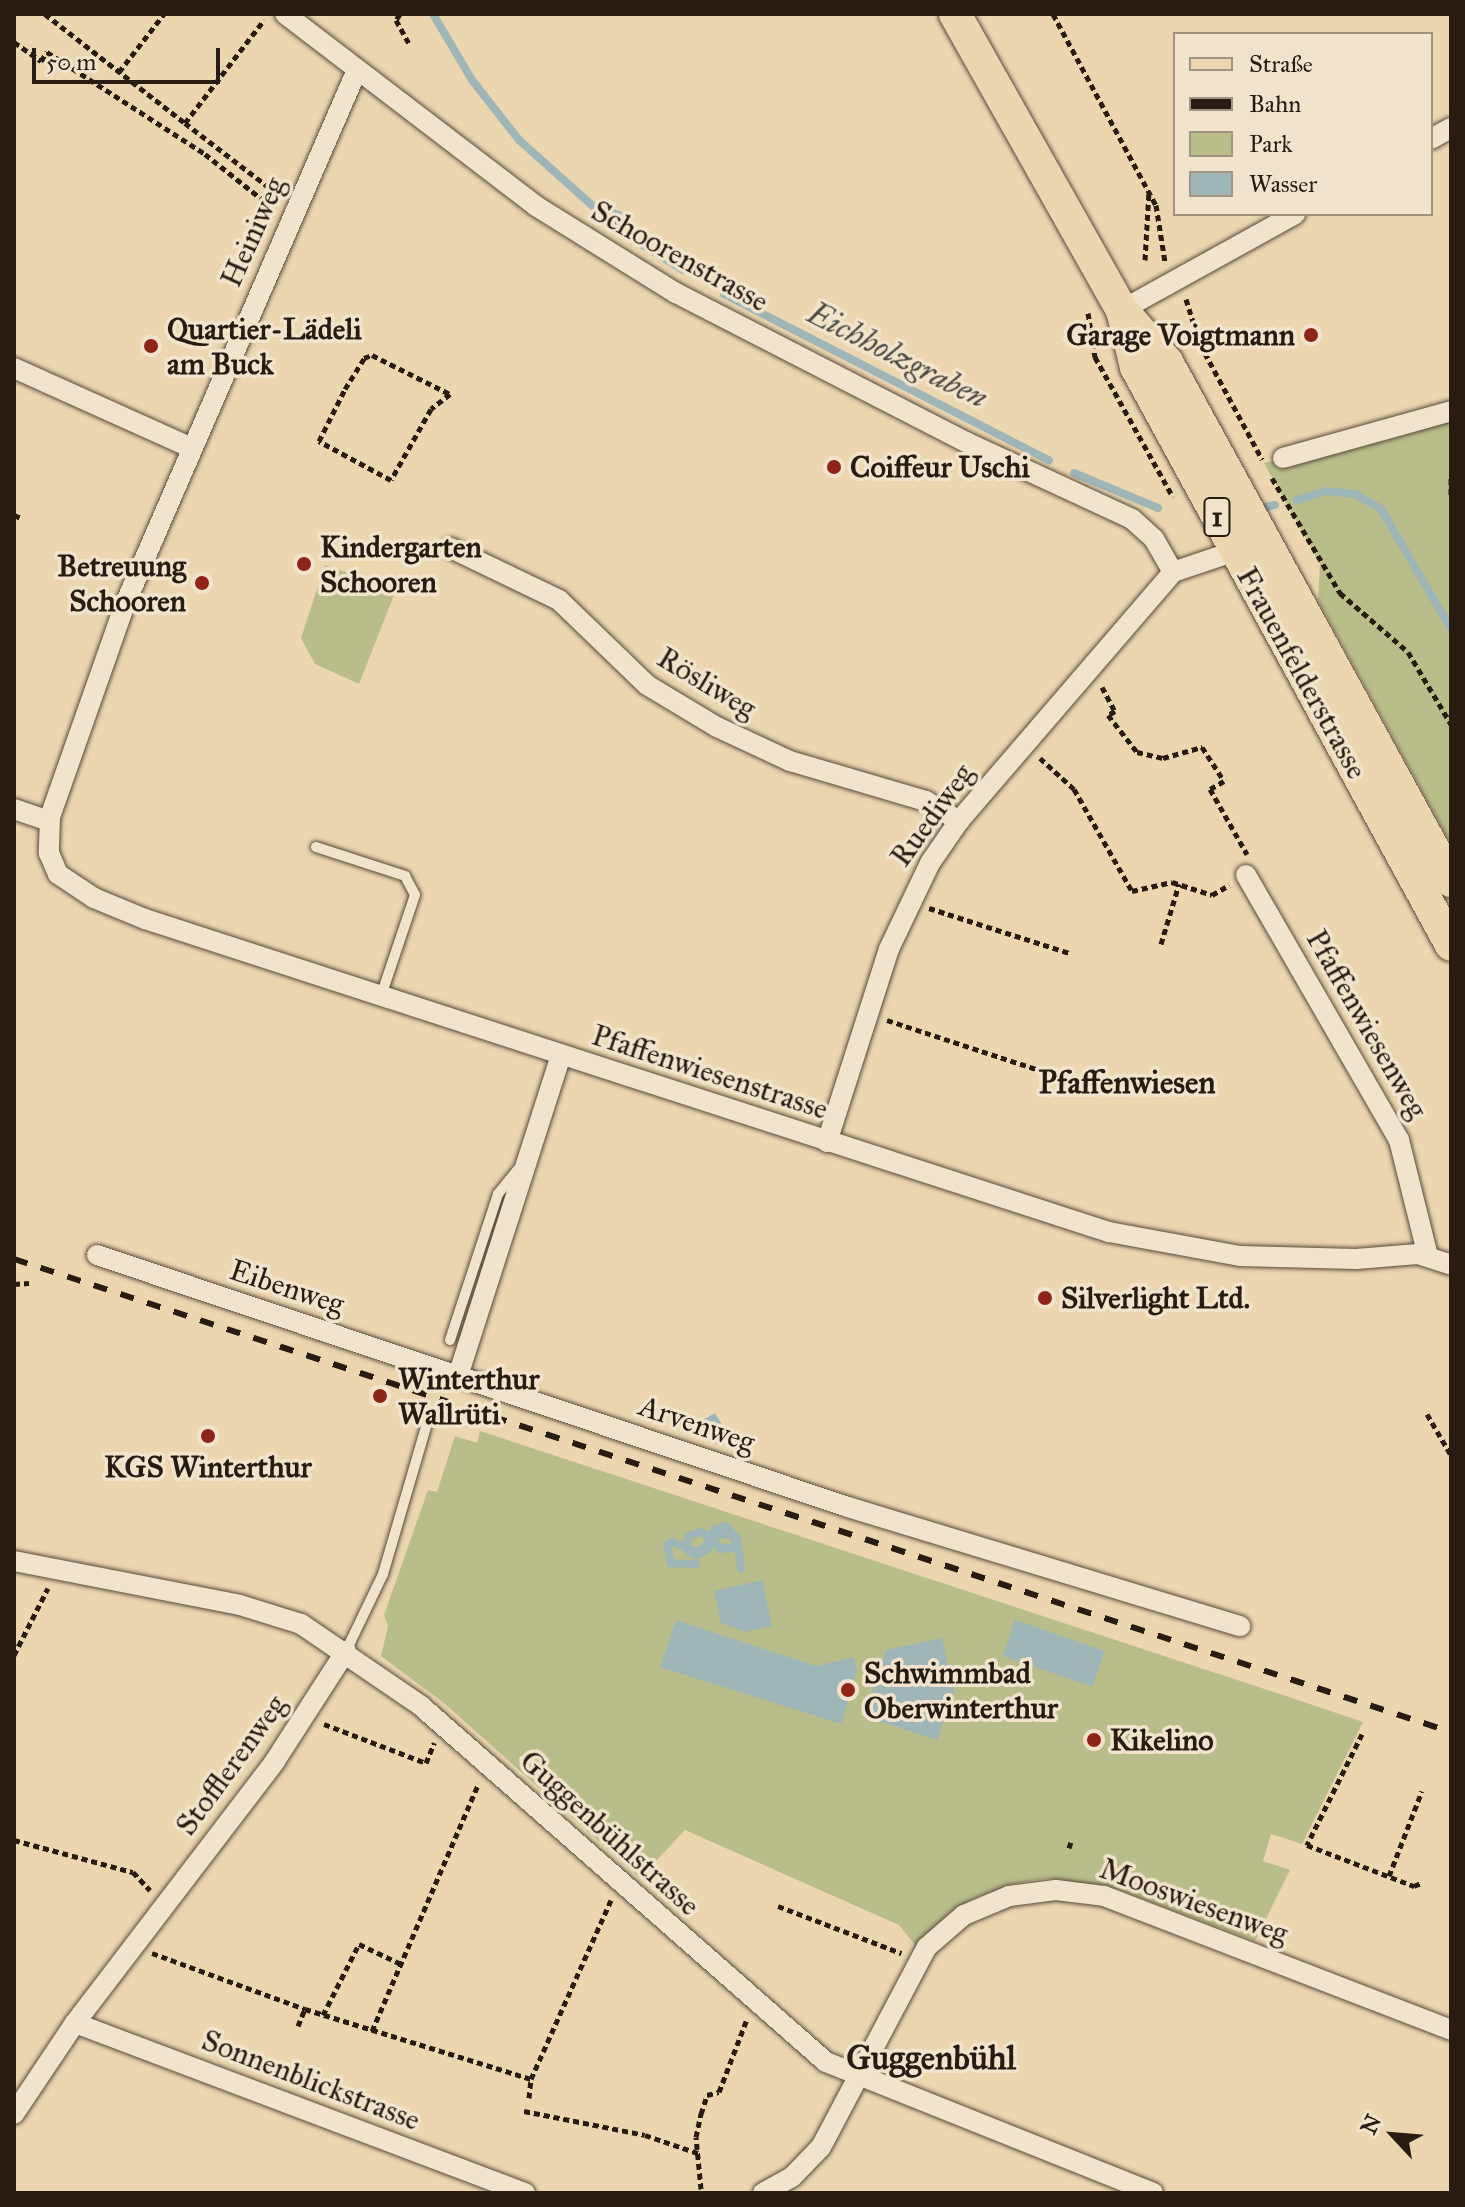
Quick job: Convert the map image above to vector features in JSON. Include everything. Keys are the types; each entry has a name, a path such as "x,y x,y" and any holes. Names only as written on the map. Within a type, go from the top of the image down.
{"main road":[{"name":"Frauenfelderstrasse","path":"955,14 1122,310 1162,353 1451,881"},
{"name":"Frauenfelderstrasse","path":"1122,310 1136,367 1451,945"}],"street":[{"name":"Schoorenstrasse","path":"285,14 600,249 966,442 1132,519 1154,539 1173,572"},
{"name":"Heiniweg","path":"49,821 125,604 357,70"},
{"path":"1433,138 1451,128"},
{"path":"1122,310 1291,216"},
{"path":"14,368 192,448"},
{"path":"1273,460 1451,411"},
{"name":"Rösliweg","path":"451,548 559,600 647,685 717,727 813,770 926,801 959,821"},
{"path":"1173,572 1235,551"},
{"name":"Ruediweg","path":"827,1142 899,925 930,863 959,821 1173,572"},
{"path":"14,809 49,821"},
{"name":"Pfaffenwiesenstrasse","path":"49,821 54,869 94,898 381,997 1096,1229 1173,1247 1268,1257 1428,1256 1451,1265"},
{"name":"Pfaffenwiesenweg","path":"1246,875 1399,1140 1428,1256"},
{"path":"458,1376 561,1055"},
{"name":"Eibenweg","path":"97,1255 458,1376"},
{"name":"Arvenweg","path":"458,1376 848,1507 1240,1626"},
{"name":"Guggenbühlstrasse","path":"14,1561 258,1609 301,1624 346,1651 431,1714 810,2050 861,2080 1153,2193"},
{"name":"Stofflerenweg","path":"14,2114 75,2023 275,1761 346,1651"},
{"name":"Mooswiesenweg","path":"861,2080 917,1959 951,1924 979,1907 1023,1893 1072,1890 1118,1900 1451,2030"},
{"name":"Sonnenblickstrasse","path":"75,2023 525,2193"},
{"path":"763,2193 812,2158 861,2080"}],"lane":[{"path":"316,847 405,876 415,895 381,997"},
{"path":"450,1340 498,1194 525,1162"},
{"name":"Stofflerenweg","path":"346,1651 383,1574 429,1417"}],"path":[{"path":"45,14 53,16 119,72 283,198"},
{"path":"119,72 164,14"},
{"path":"185,123 268,14"},
{"path":"400,14 396,20 410,45"},
{"path":"1053,14 1156,205 1164,261"},
{"path":"14,42 41,61 47,52 205,154 277,211"},
{"path":"1145,260 1149,190"},
{"path":"599,222 627,222"},
{"path":"1189,305 1198,334 1273,460"},
{"path":"1088,313 1095,357 1168,491"},
{"path":"1180,343 1198,334"},
{"path":"372,355 450,394 431,409 391,480 319,441 364,358 372,355"},
{"path":"1271,475 1340,593 1408,652 1451,724"},
{"path":"1451,478 1451,497"},
{"path":"1037,755 1074,789 1132,891 1179,884 1212,895 1256,869 1210,789 1224,781 1202,747 1163,758 1137,752 1108,715 1115,711 1100,682"},
{"path":"1161,944 1179,884"},
{"path":"926,907 1069,953"},
{"path":"885,1019 1042,1071"},
{"path":"14,1284 29,1283"},
{"path":"1427,1414 1451,1455"},
{"path":"14,1655 51,1584"},
{"path":"321,1723 426,1763 435,1738"},
{"path":"1362,1734 1307,1845 1414,1886 1421,1883"},
{"path":"372,2031 378,2009 403,1965 481,1779"},
{"path":"1389,1876 1422,1791"},
{"path":"14,1840 133,1872 153,1893"},
{"path":"529,2098 531,2079 612,1896"},
{"path":"778,1906 917,1959"},
{"path":"323,2015 359,1944 403,1965"},
{"path":"148,1952 323,2015 531,2079"},
{"path":"298,2026 305,2009"},
{"path":"701,2189 696,2137 707,2095 719,2092 748,2017"},
{"path":"524,2111 645,2135 698,2153"}],"green space":[{"path":"1451,421 1451,844 1318,600 1320,564 1264,463 1380,433 1385,441"},
{"path":"325,565 396,590 359,684 315,664 301,638"},
{"name":"Schwimmbad Oberwinterthur","path":"480,1431 1363,1722 1302,1844 1271,1834 1263,1861 1290,1870 1255,1941 1120,1890 1050,1878 1017,1883 972,1899 915,1945 899,1925 685,1830 640,1878 445,1704 381,1656 388,1626 384,1615 428,1490 437,1492 455,1436 477,1443"}],"water":[{"path":"715,1413 727,1433 718,1445 690,1428"},
{"path":"762,1580 772,1626 745,1632 721,1623 714,1591"},
{"path":"676,1620 816,1666 854,1657 857,1671 841,1724 660,1667"},
{"path":"1015,1620 1105,1651 1092,1687 1003,1656"},
{"path":"942,1638 954,1690 937,1740 863,1716 886,1650"}],"waterway":[{"name":"Eichholzgraben","path":"433,14 472,80 519,140 594,207 619,215 625,234 683,270"},
{"name":"Eichholzgraben","path":"724,294 1049,460"},
{"name":"Eichholzgraben","path":"1074,473 1158,508"},
{"name":"Eichholzgraben","path":"1297,500 1326,491 1355,494 1381,509 1451,629"},
{"name":"Eichholzgraben","path":"1266,507 1275,505"},
{"path":"696,1564 671,1563 667,1545 672,1542 680,1545 691,1550 702,1550 705,1547 709,1540 711,1535 714,1530 725,1526 738,1539 732,1548 721,1549 717,1545 712,1539 708,1536 700,1532 689,1536 686,1545 687,1549 697,1555 708,1549 711,1544 714,1538 717,1534 731,1535 735,1539 738,1545 741,1569"}],"railway":[{"path":"14,1259 1451,1732"}],"place":[{"name":"Garage Voigtmann","path":"1311,335"},
{"name":"Quartier-Lädeli am Buck","path":"151,346"},
{"name":"Coiffeur Uschi","path":"834,467"},
{"name":"Kindergarten Schooren","path":"304,564"},
{"name":"Betreuung Schooren","path":"202,583"},
{"name":"Silverlight Ltd.","path":"1045,1298"},
{"name":"Winterthur Wallrüti","path":"380,1396"},
{"name":"KGS Winterthur","path":"208,1436"},
{"name":"Schwimmbad Oberwinterthur","path":"848,1690"},
{"name":"Kikelino","path":"1094,1740"}],"district":[{"name":"Pfaffenwiesen","path":"1127,1083"},
{"name":"Guggenbühl","path":"931,2058"}]}
